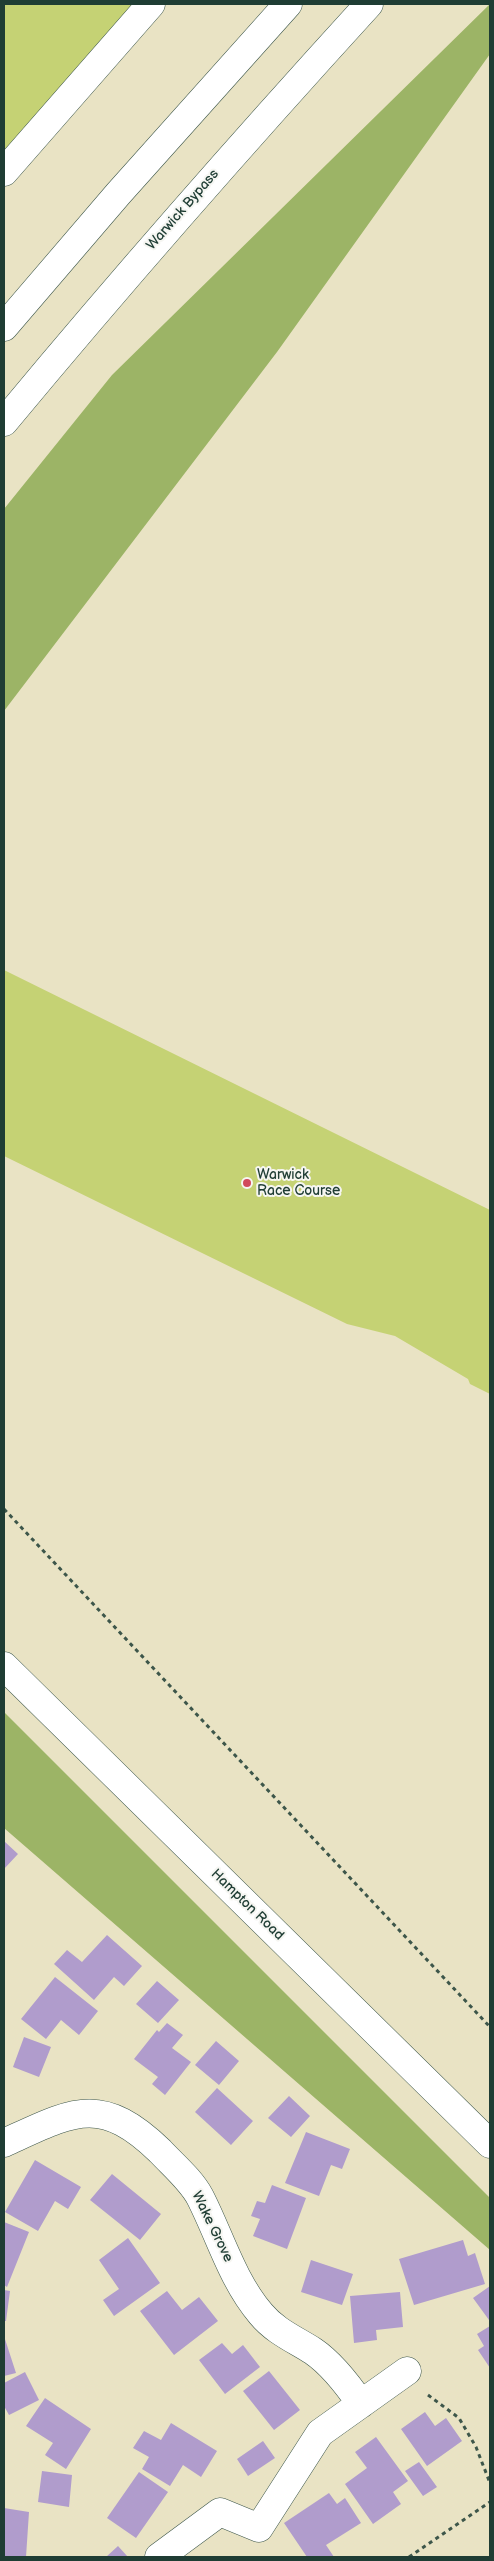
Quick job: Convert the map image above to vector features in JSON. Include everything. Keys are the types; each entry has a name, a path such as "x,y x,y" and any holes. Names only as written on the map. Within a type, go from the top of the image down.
{"main road":[{"path":"4,172 152,4"},
{"path":"4,327 118,194 288,4"},
{"name":"Warwick Bypass","path":"4,422 199,192 369,4"},
{"name":"Hampton Road","path":"4,1666 490,2144"},
{"name":"Wake Grove","path":"4,2143 55,2120 92,2113 112,2116 129,2125 174,2165 199,2195 235,2275 261,2314 275,2328 314,2352 346,2382 361,2404"},
{"path":"160,2557 220,2512 259,2528 320,2433 407,2371"}],"path":[{"path":"4,1509 490,2027"},
{"path":"407,2371 423,2391 460,2418 476,2447 490,2483"},
{"path":"409,2557 490,2502"}],"green space":[{"path":"4,4 134,4 4,153"},
{"path":"490,4 490,54 277,352 4,711 4,509 112,375"},
{"name":"Warwick Race Course","path":"4,970 490,1210 490,1394 470,1384 468,1379 395,1336 347,1324 4,1156"},
{"path":"4,1712 490,2198 490,2250 4,1828"}],"building":[{"path":"4,1841 18,1854 4,1869"},
{"path":"107,1935 142,1966 124,1986 114,1977 94,2000 54,1964 67,1950 82,1962"},
{"path":"55,1977 98,2011 79,2035 61,2020 46,2039 21,2019"},
{"path":"157,1981 179,2000 158,2023 136,2004"},
{"path":"167,2023 183,2035 172,2048 191,2062 165,2095 152,2084 158,2077 134,2059 157,2030 159,2032"},
{"path":"24,2037 51,2047 39,2077 13,2067"},
{"path":"216,2041 239,2061 219,2085 195,2065"},
{"path":"217,2088 253,2121 231,2145 195,2112"},
{"path":"289,2096 310,2116 291,2137 268,2118"},
{"path":"306,2132 350,2149 342,2169 331,2165 319,2196 285,2183"},
{"path":"35,2160 81,2187 68,2209 55,2201 38,2231 5,2212"},
{"path":"112,2174 161,2214 140,2240 90,2200"},
{"path":"272,2185 306,2198 287,2249 253,2236 260,2219 251,2216 257,2201 265,2203"},
{"path":"4,2222 29,2232 7,2287 4,2285"},
{"path":"128,2238 160,2283 114,2316 103,2300 119,2289 99,2260"},
{"path":"463,2240 468,2256 475,2253 485,2284 414,2305 399,2259"},
{"path":"311,2260 353,2274 342,2305 301,2292"},
{"path":"490,2286 490,2319 489,2320 473,2298"},
{"path":"4,2290 10,2291 6,2321 4,2321"},
{"path":"167,2291 182,2310 199,2297 218,2321 174,2355 140,2311"},
{"path":"400,2292 403,2327 376,2330 377,2340 354,2343 350,2296"},
{"path":"490,2326 490,2368 478,2350 484,2346 477,2334"},
{"path":"4,2336 16,2373 4,2376"},
{"path":"222,2343 232,2354 243,2345 260,2367 225,2394 199,2360"},
{"path":"269,2371 300,2410 274,2430 243,2391"},
{"path":"25,2372 39,2400 9,2415 4,2406 4,2383"},
{"path":"45,2398 91,2429 66,2469 45,2455 53,2443 26,2426"},
{"path":"425,2412 435,2426 446,2418 462,2441 427,2466 401,2429"},
{"path":"171,2423 217,2451 201,2477 183,2465 170,2486 142,2469 149,2457 133,2448 144,2431 161,2440"},
{"path":"376,2437 408,2481 393,2492 401,2504 373,2524 345,2484 367,2468 355,2452"},
{"path":"263,2441 275,2458 248,2476 237,2459"},
{"path":"419,2462 437,2487 423,2496 405,2471"},
{"path":"42,2471 72,2475 69,2507 38,2502"},
{"path":"139,2472 168,2492 136,2538 107,2518"},
{"path":"329,2493 337,2504 345,2498 361,2523 326,2545 334,2557 307,2557 284,2523"},
{"path":"4,2508 29,2512 26,2557 4,2557"},
{"path":"118,2546 128,2557 106,2557"}],"place":[{"name":"Warwick Race Course","path":"247,1183"}]}
